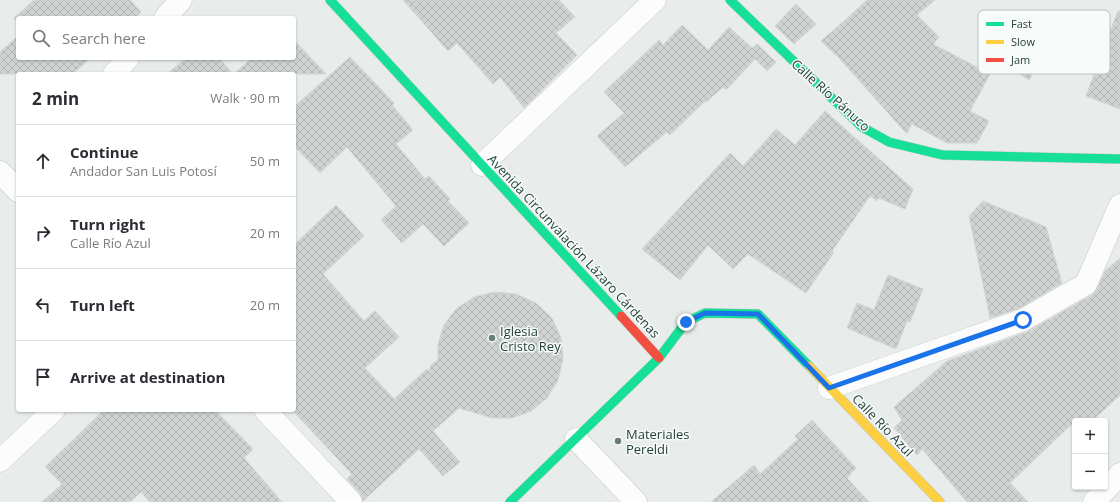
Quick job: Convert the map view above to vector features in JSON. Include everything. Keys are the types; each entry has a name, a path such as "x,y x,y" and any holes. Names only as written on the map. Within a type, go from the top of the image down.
{"street":[{"path":"167,16 181,0"},
{"name":"Avenida Circunvalación Lázaro Cárdenas","path":"330,0 659,358 576,440 510,502"},
{"path":"482,165 654,0"},
{"name":"Calle Río Pánuco","path":"730,0 862,127 889,142 943,155 1120,159"},
{"path":"116,72 126,60"},
{"path":"829,388 1023,320 1086,284 1120,204"},
{"name":"Calle Río Azul","path":"659,358 686,322 705,313 758,314 940,502"},
{"path":"0,461 52,412"},
{"path":"267,412 351,502"},
{"path":"576,440 636,502"},
{"path":"1094,502 1120,474"}],"building":[{"path":"34,0 130,0 141,12 136,16 16,16"},
{"path":"403,0 559,0 575,17 556,33 577,55 524,108 500,77 493,84 457,43 448,51"},
{"path":"867,0 935,0 917,15 939,37 933,44 978,68 978,74 990,74 970,111 989,121 977,143 947,143 912,124 906,133 839,58 821,41"},
{"path":"796,4 816,24 794,44 775,26"},
{"path":"1118,11 1120,11 1120,109 1086,96 1094,74 1110,74 1110,32"},
{"path":"682,25 708,50 729,27 752,48 757,44 776,62 767,71 755,59 726,90 723,87 706,102 705,101 670,135 667,132 625,167 597,136 624,113 604,92 659,40 663,45"},
{"path":"16,38 16,60 88,60 75,72 16,72 16,74 0,74 0,52"},
{"path":"296,42 326,74 296,74 296,72 236,72 250,60 296,60"},
{"path":"350,57 394,103 392,105 413,130 396,144 425,179 429,176 450,199 448,201 469,223 444,246 423,224 402,243 381,220 396,206 347,147 320,173 296,148 296,105"},
{"path":"184,60 221,60 231,72 169,72"},
{"path":"1019,74 1033,74 1029,80"},
{"path":"825,111 913,189 905,209 879,198 877,201 870,196 832,251 834,252 806,293 748,254 733,269 708,245 680,280 642,249 730,153 743,166 776,129 795,145"},
{"path":"983,201 1046,227 1062,283 1018,309 990,318 969,216"},
{"path":"336,205 364,236 323,274 364,321 375,311 399,337 365,368 394,399 427,369 429,372 431,365 438,360 438,344 444,325 456,309 474,297 495,292 516,294 536,303 552,318 561,338 563,359 558,380 547,398 531,411 512,418 492,418 459,408 433,431 460,462 443,476 419,449 363,501 360,493 347,479 352,474 294,412 296,412 296,243"},
{"path":"1120,258 1120,395 1095,418 1072,418 1072,424 1010,483 1028,502 967,502 922,449 917,455 894,428 902,420 894,407 947,361 1027,332 1092,295 1097,289 1105,271"},
{"path":"888,275 923,289 910,322 907,321 896,349 847,328 857,303 874,310"},
{"path":"102,412 217,412 253,449 244,458 282,502 150,502 141,492 130,502 42,502 62,484 45,467"},
{"path":"812,420 856,468 847,478 869,502 711,502 754,465 760,474 798,439 795,436"}],"traffic: fast":[{"path":"330,0 621,316"},
{"path":"730,0 862,127 889,142 943,155 1120,159"},
{"path":"510,502 659,358 686,322 705,313 758,314 809,366"}],"traffic: slow":[{"path":"809,366 940,502"}],"traffic: jam":[{"path":"621,316 659,358"}],"place":[{"name":"Iglesia Cristo Rey","path":"492,338"},
{"name":"Materiales Pereldi","path":"618,441"}],"route":[{"path":"686,322 705,313 758,314 829,388 1023,320"}]}
